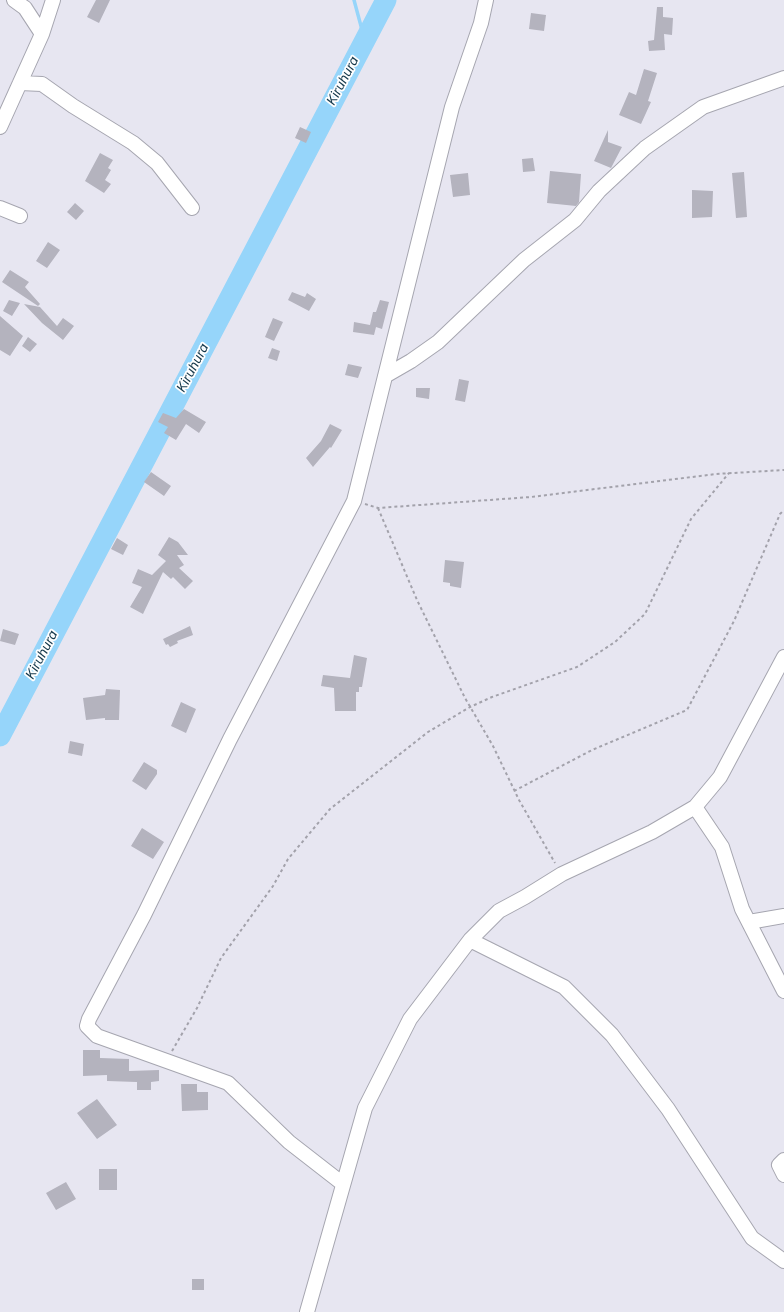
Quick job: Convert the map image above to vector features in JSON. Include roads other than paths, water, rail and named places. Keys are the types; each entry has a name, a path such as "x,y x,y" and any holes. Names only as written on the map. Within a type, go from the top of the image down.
{"street":[{"path":"14,0 25,8 42,34"},
{"path":"0,127 42,34 53,0"},
{"path":"343,1184 289,1142 228,1083 97,1036 88,1026 89,1019 144,915 230,739 354,501 452,107 481,23 486,0"},
{"path":"385,376 411,361 438,342 524,260 575,220 598,191 645,148 703,107 784,78"},
{"path":"20,83 42,84 73,106 133,143 157,163 192,208"},
{"path":"0,208 20,216"},
{"path":"307,1312 365,1108 410,1019 470,940 499,911 526,898 562,874 652,832 695,808 720,777 784,656"},
{"path":"695,808 722,847 742,909 784,991"},
{"path":"749,922 784,916"},
{"path":"470,940 564,987 612,1035 668,1109 752,1238 784,1261"},
{"path":"784,1160 779,1165 784,1175"}],"waterway":[{"path":"354,0 365,41"},
{"name":"Kiruhura","path":"0,736 386,0"}]}
